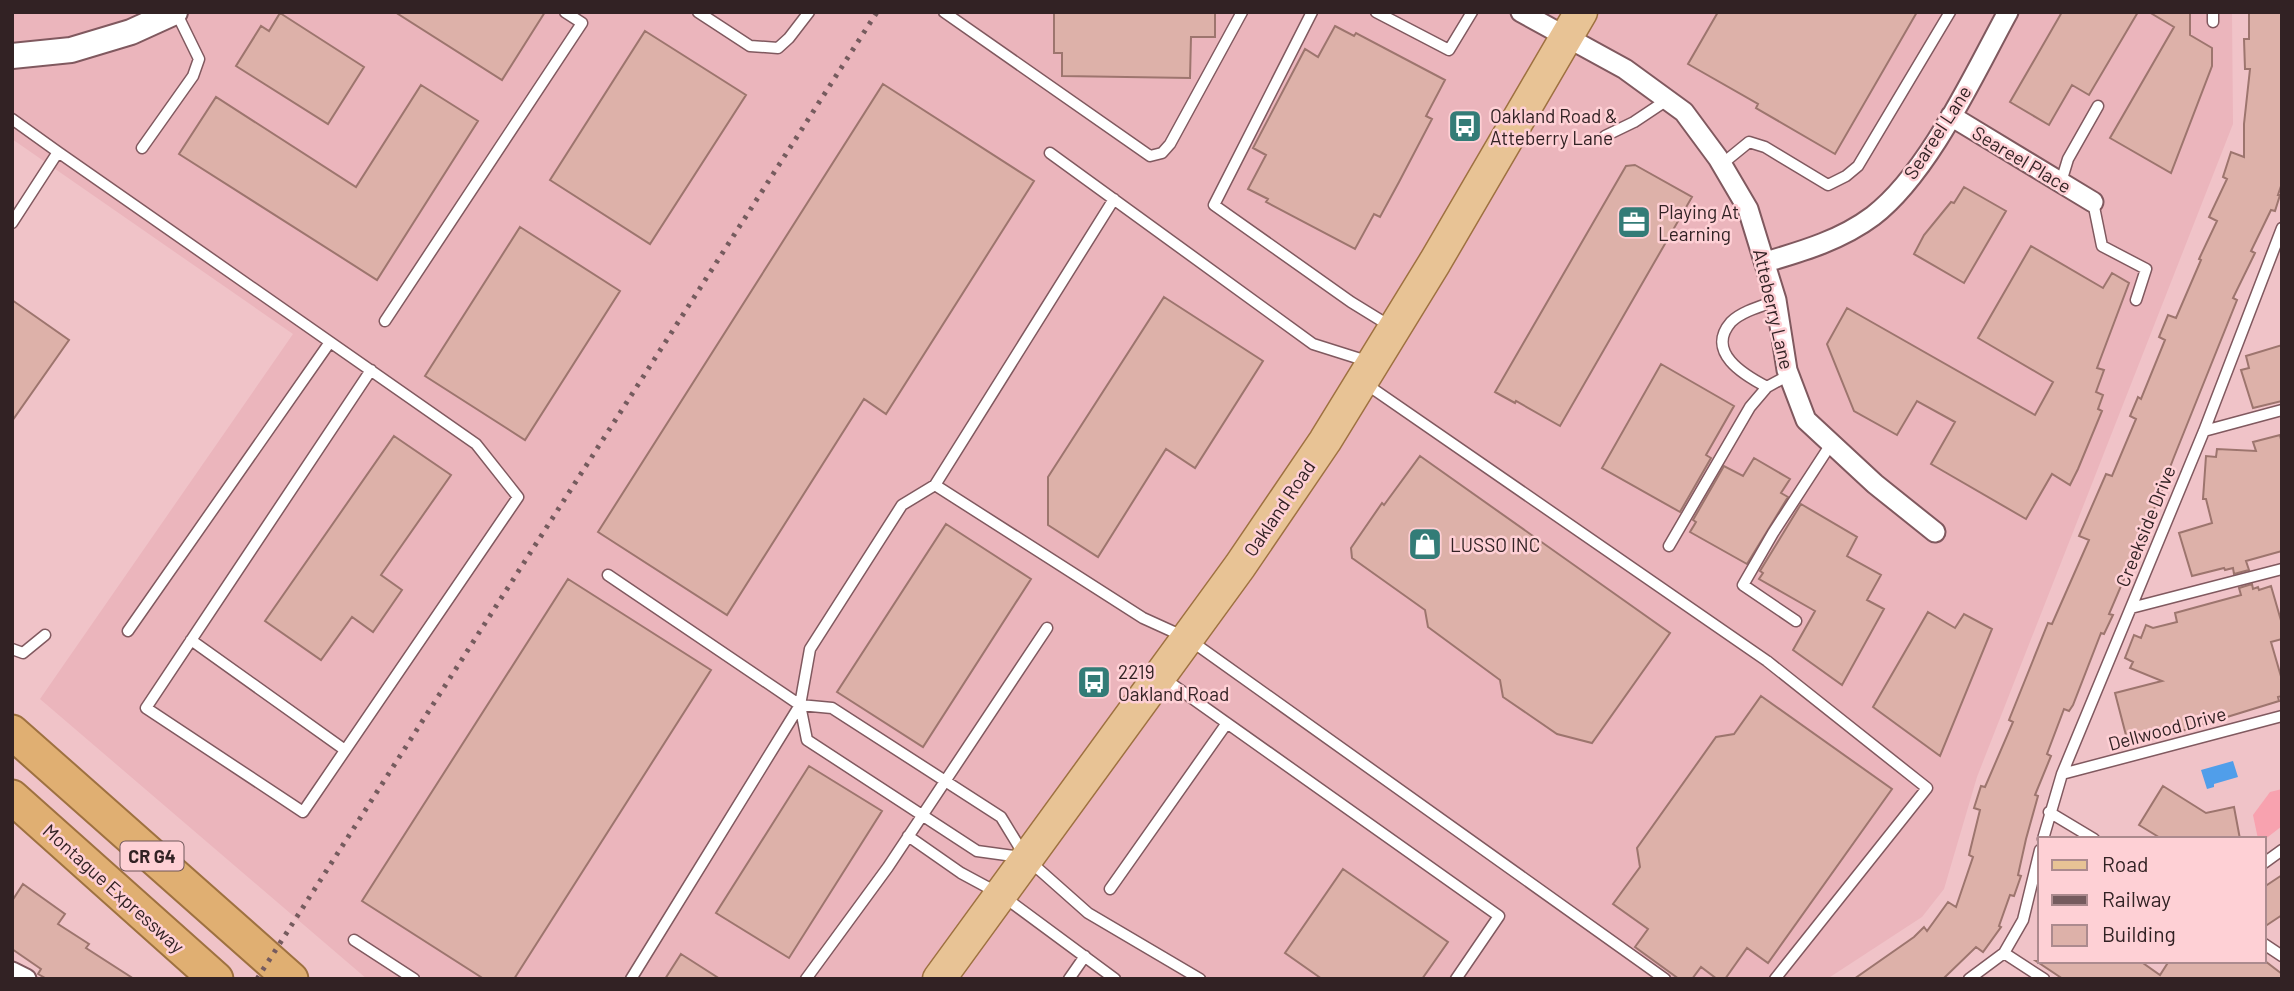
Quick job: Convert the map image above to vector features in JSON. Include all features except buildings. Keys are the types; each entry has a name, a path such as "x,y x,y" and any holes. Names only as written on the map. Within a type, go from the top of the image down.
{"highway":[{"name":"CR G4","path":"12,732 291,979"},
{"name":"Montague Expressway","path":"12,797 216,979"}],"main road":[{"name":"Oakland Road","path":"939,979 1247,556 1325,441 1395,328 1574,24"}],"street":[{"path":"12,57 71,50 131,32 175,12"},
{"name":"Atteberry Lane","path":"1521,12 1574,24 1625,69 1684,112 1722,164 1748,209 1776,301 1789,375 1806,420 1875,484 1934,532"},
{"name":"Seareel Lane","path":"1766,262 1814,248 1849,232 1874,215 1895,195 1916,170 1951,116 2008,12"},
{"name":"Seareel Place","path":"1951,116 2094,202"},
{"path":"12,972 26,979"}],"lane":[{"path":"142,148 193,76 199,60 175,12"},
{"path":"385,321 582,23 565,12"},
{"path":"698,12 750,46 778,48 809,12"},
{"path":"944,12 1150,156 1162,153 1170,144 1242,12"},
{"path":"1312,12 1214,205 1352,302 1395,328"},
{"path":"1376,12 1449,50 1472,12"},
{"path":"1722,164 1749,142 1765,147 1828,184 1846,176 1858,166 1950,12"},
{"path":"1605,136 1634,122 1667,100"},
{"path":"2061,182 2068,159 2098,106"},
{"path":"12,119 58,152 371,370 476,444 517,497 303,812 146,708 371,370"},
{"path":"12,223 58,152"},
{"path":"1049,153 1313,344 1368,373 1767,661 1927,788 1775,979"},
{"path":"1026,858 977,851 807,740 800,705 810,649 902,505 935,485 1114,200"},
{"path":"2094,202 2102,246 2146,269 2136,300"},
{"name":"Creekside Drive","path":"2043,837 2062,774 2204,431 2282,228"},
{"path":"2270,254 2282,252"},
{"path":"1767,387 1743,374 1724,354 1722,339 1731,322 1745,313 1776,301"},
{"path":"128,631 330,342"},
{"path":"1669,546 1750,407 1767,387 1789,375"},
{"path":"2204,431 2282,410"},
{"path":"1796,621 1743,585 1831,443"},
{"path":"935,485 1143,618 1187,638 1665,979"},
{"path":"2131,608 2282,569"},
{"path":"608,575 800,705 832,708 1001,817 1026,858 1088,913 1200,979"},
{"path":"806,979 888,867 1047,628"},
{"path":"12,649 23,653 45,635"},
{"path":"191,640 345,750"},
{"path":"1160,675 1499,916 1456,979"},
{"path":"631,979 800,705"},
{"name":"Dellwood Drive","path":"2062,774 2282,716"},
{"path":"1110,888 1227,723"},
{"path":"2049,812 2091,837"},
{"path":"908,836 961,873 1000,894 1115,979"},
{"path":"2266,862 2282,850"},
{"path":"1969,979 2004,953 2023,920 2038,858"},
{"path":"354,940 414,979"},
{"path":"2266,945 2282,956"},
{"path":"2004,953 2044,979"},
{"path":"1069,979 1085,956"}],"shaded area":[{"path":"12,12 2232,12 2233,124 1977,777 1944,889 1922,917 1827,979 367,979 40,699 293,334 12,139"},
{"path":"2282,789 2282,826 2266,838 2258,837 2253,815 2270,792"}],"water":[{"path":"2233,761 2238,777 2214,784 2214,787 2207,789 2201,770"}],"railway":[{"path":"257,979 877,12"}],"place":[{"name":"Oakland Road & Atteberry Lane","path":"1465,126"},
{"name":"Playing At Learning","path":"1634,222"},
{"name":"LUSSO INC","path":"1425,544"},
{"name":"2219 Oakland Road","path":"1094,682"}]}
